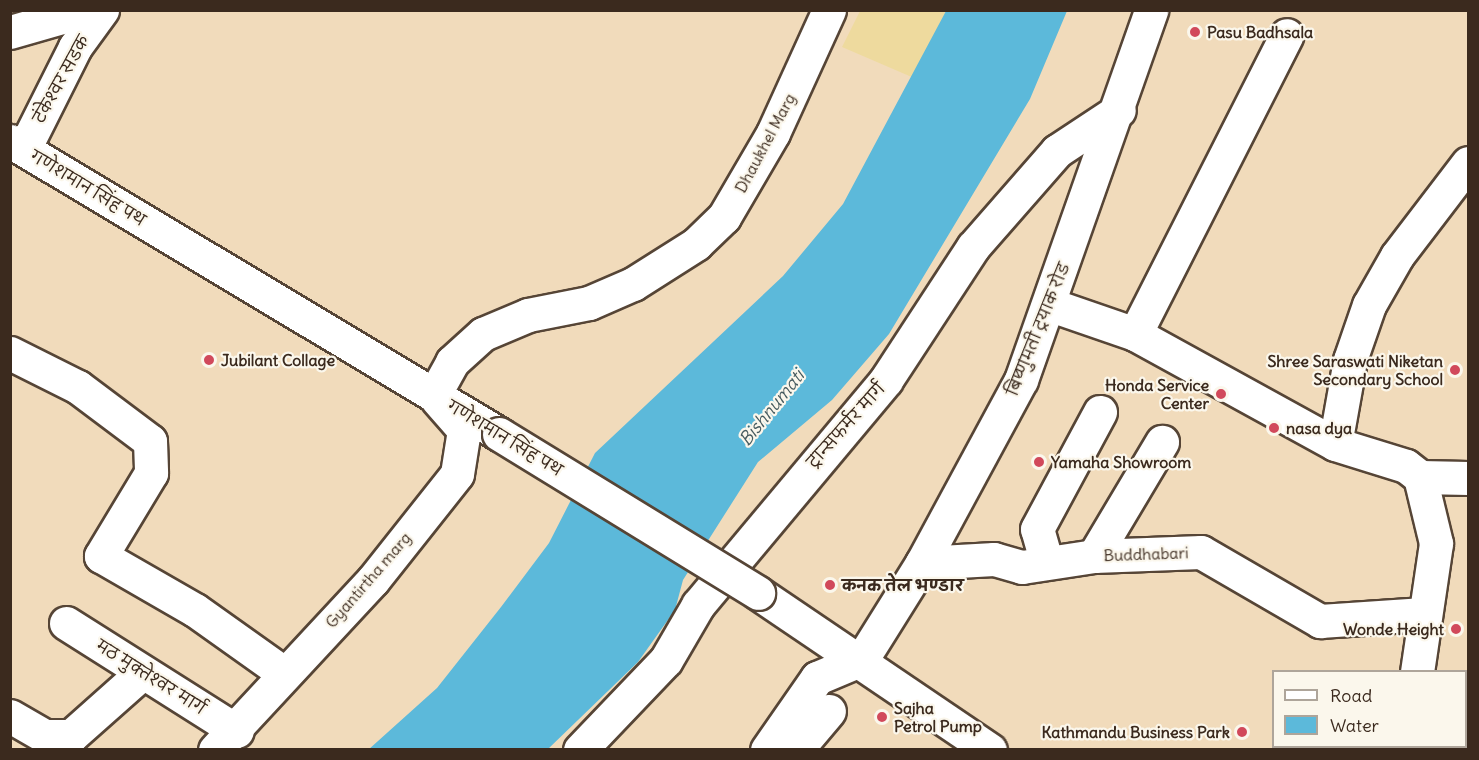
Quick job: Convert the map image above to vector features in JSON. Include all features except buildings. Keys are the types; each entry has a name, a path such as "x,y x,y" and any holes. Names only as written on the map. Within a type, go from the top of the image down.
{"main road":[{"path":"10,32 86,10"},
{"name":"टंकेश्वर सडक","path":"17,145 75,47 102,10"},
{"name":"Dhaukhel Marg","path":"434,395 452,362 483,334 528,315 589,303 633,284 696,244 724,217 773,133 829,10"},
{"name":"बिष्णुमती ट्रयाक रोड","path":"862,659 922,562 1021,380 1051,305 1119,110 1150,10"},
{"path":"1135,334 1287,35"},
{"name":"ट्रान्सफर्मर मार्ग","path":"580,750 666,660 698,605 886,380 973,247 1057,151 1119,110"},
{"name":"गणेशमान सिंह पथ","path":"17,145 499,434 758,593 862,659 990,750"},
{"path":"1335,444 1350,360 1368,305 1397,256 1468,163"},
{"path":"1051,305 1135,334 1335,444 1406,466 1420,477 1468,478"},
{"path":"10,353 78,387 150,441 151,473 101,556 195,610 285,674"},
{"name":"Gyantirtha marg","path":"226,740 373,580 457,474 464,430 434,395"},
{"path":"1046,560 1037,529 1100,412"},
{"path":"1094,556 1162,442"},
{"path":"1417,670 1436,543 1420,477"},
{"name":"Buddhabari","path":"922,562 994,559 1022,567 1046,560 1201,552 1320,621 1424,614"},
{"name":"मठ मुक्तेश्वर मार्ग","path":"66,623 142,673 226,740"},
{"path":"767,750 817,678 862,659"},
{"path":"10,716 52,743 71,736 142,673"},
{"path":"796,750 829,711"}],"sand":[{"path":"860,11 946,11 914,78 842,47"}],"water":[{"name":"Bishnumati","path":"946,11 1067,11 1030,99 889,334 832,400 758,462 683,580 675,610 638,662 548,749 368,750 437,688 501,607 549,543 595,453 783,276 843,204"}],"place":[{"name":"Pasu Badhsala","path":"1195,32"},
{"name":"Jubilant Collage","path":"209,360"},
{"name":"Shree Saraswati Niketan Secondary School","path":"1455,370"},
{"name":"Honda Service Center","path":"1221,394"},
{"name":"nasa dya","path":"1274,428"},
{"name":"Yamaha Showroom","path":"1039,462"},
{"name":"कनक तेल भण्डार","path":"830,585"},
{"name":"Wonde Height","path":"1456,629"},
{"name":"Sajha Petrol Pump","path":"882,717"},
{"name":"Kathmandu Business Park","path":"1242,732"}]}
